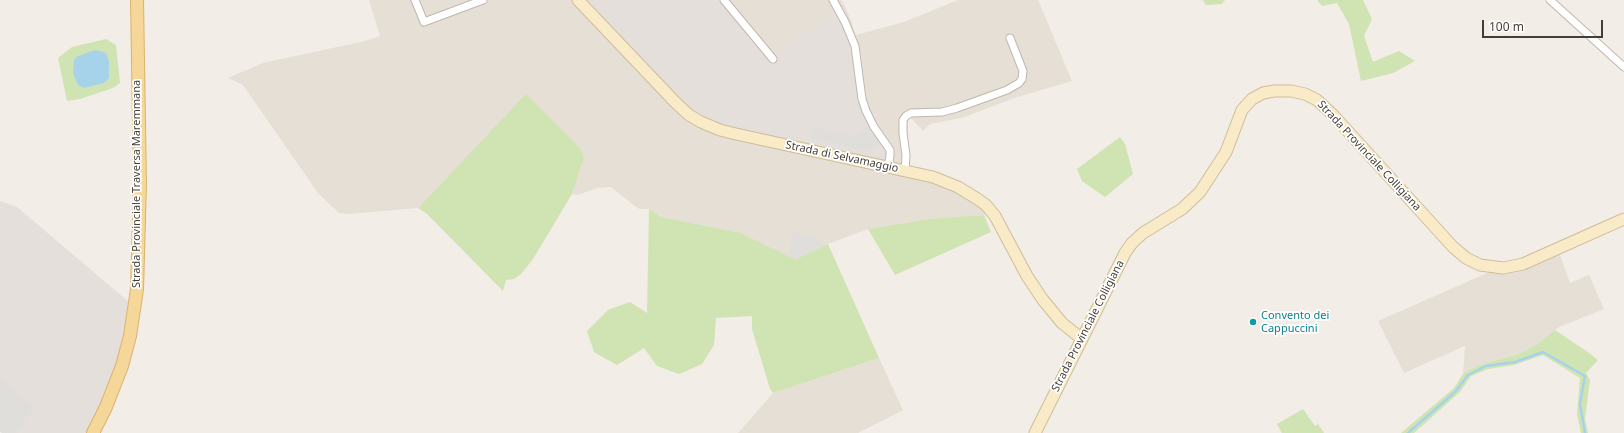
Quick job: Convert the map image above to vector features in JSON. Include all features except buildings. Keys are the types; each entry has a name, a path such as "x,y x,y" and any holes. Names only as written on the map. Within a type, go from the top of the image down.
{"main road":[{"name":"Strada Provinciale Traversa Maremmana","path":"93,433 106,407 122,366 130,336 137,294 140,183 137,0"},
{"name":"Strada di Selvamaggio","path":"578,0 670,97 685,112 697,120 726,131 906,171 950,183 966,191 986,205 997,220 1040,297 1062,323 1082,339"},
{"name":"Strada Provinciale Colligiana","path":"1035,433 1122,259 1132,243 1147,230 1182,210 1200,192 1226,152 1242,110 1255,97 1270,92 1286,90 1302,93 1314,98 1325,106 1453,248 1475,264 1495,268 1518,265 1624,219"}],"street":[{"path":"415,0 424,22 483,0"},
{"path":"724,0 773,59"},
{"path":"833,0 845,22 855,46 862,99 866,111 872,125 890,152 888,167"},
{"path":"1550,0 1624,67"},
{"path":"906,171 906,155 903,133 903,120 906,116 911,113 942,112 961,107 1007,90 1021,81 1023,71 1010,38"}],"shaded area":[{"path":"369,0 578,0 898,169 897,154 867,101 861,55 856,35 904,22 958,0 1038,0 1072,81 1014,98 965,117 930,124 923,131 911,118 908,119 910,172 933,177 991,211 984,215 929,219 868,229 828,244 797,259 741,233 661,217 649,209 640,209 611,187 597,188 578,195 572,194 584,158 581,149 526,95 418,208 348,214 339,213 318,193 243,85 228,78 263,63 365,41 380,36"},
{"path":"578,0 724,0 773,59 838,8 843,2 851,20 861,55 867,101 897,154 898,169 697,120"},
{"path":"724,0 841,0 843,2 838,8 773,59"},
{"path":"867,125 880,142 867,152 810,139 815,128 855,136"},
{"path":"0,201 17,207 130,303 125,332 110,383 88,433 2,433 0,431"},
{"path":"794,232 819,239 823,246 797,259 788,256"},
{"path":"1556,244 1570,283 1589,275 1604,309 1559,327 1539,343 1519,354 1479,365 1463,374 1465,346 1404,373 1378,321"},
{"path":"879,358 903,410 858,433 738,433 773,393"},
{"path":"0,378 34,407 17,433 2,433 0,431"}],"green space":[{"path":"1203,0 1225,0 1222,4 1206,5"},
{"path":"1317,0 1363,0 1372,19 1364,36 1373,62 1399,51 1415,61 1393,73 1361,81 1349,24 1337,3 1322,6"},
{"path":"106,39 116,45 120,83 113,88 80,99 67,101 58,58 72,47"},
{"path":"526,94 581,149 584,158 572,194 533,259 521,274 514,279 506,280 503,291 427,214 418,208"},
{"path":"1120,137 1125,144 1133,174 1105,197 1082,181 1077,169"},
{"path":"649,209 661,217 741,233 796,259 828,244 879,358 773,393 770,389 752,329 752,316 716,318 714,345 702,364 679,374 657,366 644,348 617,365 594,352 587,331 608,310 630,302 647,313"},
{"path":"984,215 991,232 895,275 868,229 929,219"},
{"path":"1555,330 1598,360 1586,373 1590,380 1585,418 1588,433 1581,433 1577,414 1580,378 1543,355 1514,365 1488,369 1471,376 1460,392 1414,433 1401,433 1454,388 1463,374 1479,365 1519,354 1539,343"},
{"path":"1303,409 1315,426 1318,424 1324,433 1282,433 1277,424"}],"water":[{"path":"95,50 106,53 109,61 109,78 104,83 84,88 78,85 73,73 74,60 78,56"}],"waterway":[{"path":"1408,433 1455,392 1468,375 1486,366 1515,362 1543,352 1585,376 1580,404 1585,433"}],"place":[{"name":"Convento dei Cappuccini","path":"1253,322"}]}
